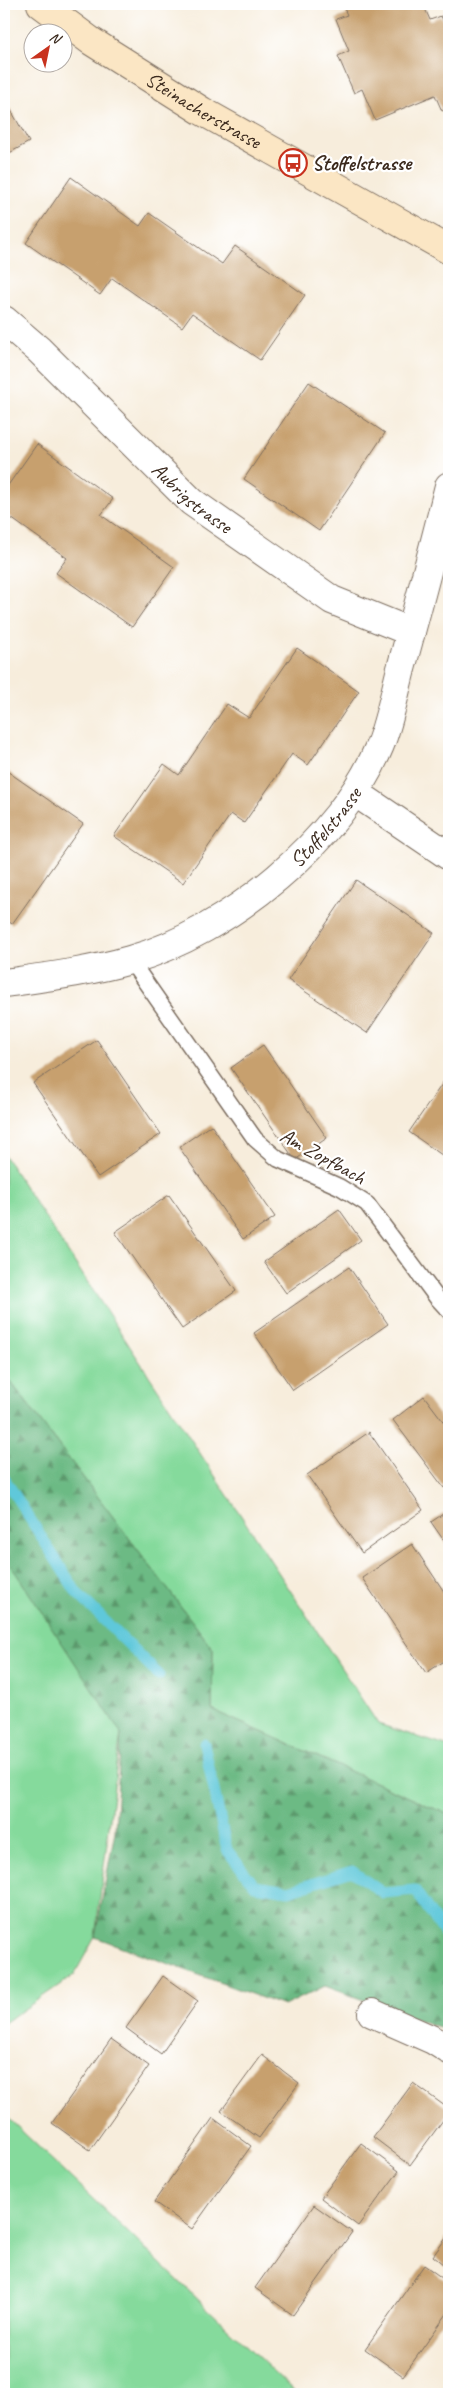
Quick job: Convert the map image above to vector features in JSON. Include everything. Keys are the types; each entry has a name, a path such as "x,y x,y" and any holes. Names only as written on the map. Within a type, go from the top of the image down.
{"street":[{"name":"Steinacherstrasse","path":"42,4 91,41 202,111 449,250"},
{"name":"Aubrigstrasse","path":"4,320 39,350 192,502 332,600 411,632"},
{"name":"Stoffelstrasse","path":"4,983 71,974 130,960 189,937 228,914 265,888 309,848 356,792 380,744 449,486"},
{"path":"356,792 449,856"},
{"path":"372,2013 433,2040 449,2050"}],"lane":[{"name":"Am Zopfbach","path":"130,960 255,1140 278,1159 340,1187 367,1204 437,1298 449,1311"}],"green space":[{"path":"4,1155 378,1724 449,1747 449,1815 212,1710 213,1649 4,1373"},
{"path":"4,1373 213,1649 212,1710 449,1815 449,2031 325,1986 284,2006 95,1937 115,1831 121,1733 4,1555"},
{"path":"4,1551 121,1732 95,1937 74,1975 4,2023"},
{"path":"4,2114 297,2394 4,2394"}],"building":[{"path":"342,4 423,4 430,20 441,16 449,33 449,108 442,111 435,95 375,120 362,89 354,93 338,56 349,51 336,19 347,15"},
{"path":"4,98 29,142 4,156"},
{"path":"71,177 140,226 149,213 222,264 235,246 305,295 260,360 192,313 182,327 112,278 100,295 26,243"},
{"path":"309,382 385,433 319,531 244,479"},
{"path":"37,444 113,499 101,515 174,567 132,627 56,573 67,558 4,513 4,491"},
{"path":"297,648 359,691 308,765 292,754 244,823 231,814 183,883 114,836 164,764 179,775 227,704 249,718"},
{"path":"4,769 83,824 12,924 4,918"},
{"path":"356,880 434,933 367,1033 288,980"},
{"path":"97,1040 161,1134 98,1177 33,1083"},
{"path":"263,1045 327,1138 295,1160 231,1068"},
{"path":"449,1074 449,1160 409,1132"},
{"path":"211,1125 275,1217 243,1239 179,1147"},
{"path":"169,1195 236,1291 182,1329 115,1232"},
{"path":"339,1209 361,1240 286,1293 264,1262"},
{"path":"349,1267 388,1324 293,1390 254,1333"},
{"path":"424,1396 449,1429 449,1484 444,1488 393,1420"},
{"path":"369,1432 423,1510 362,1553 307,1475"},
{"path":"449,1510 449,1548 431,1522"},
{"path":"412,1544 449,1599 449,1658 426,1673 362,1578"},
{"path":"163,1976 198,2001 161,2054 126,2028"},
{"path":"111,2039 149,2066 90,2150 52,2123"},
{"path":"262,2055 299,2083 259,2138 221,2111"},
{"path":"413,2083 449,2109 449,2112 410,2165 373,2137"},
{"path":"213,2118 251,2146 192,2229 154,2202"},
{"path":"361,2143 399,2171 358,2226 321,2198"},
{"path":"314,2205 352,2232 293,2315 255,2288"},
{"path":"449,2234 449,2269 433,2256"},
{"path":"424,2265 449,2283 449,2311 403,2376 365,2349"}],"waterway":[{"path":"4,1478 77,1593 159,1675"},
{"path":"204,1744 227,1850 255,1886 289,1891 352,1871 383,1893 415,1890 449,1940"}],"place":[{"name":"Stoffelstrasse","path":"293,163"}]}
